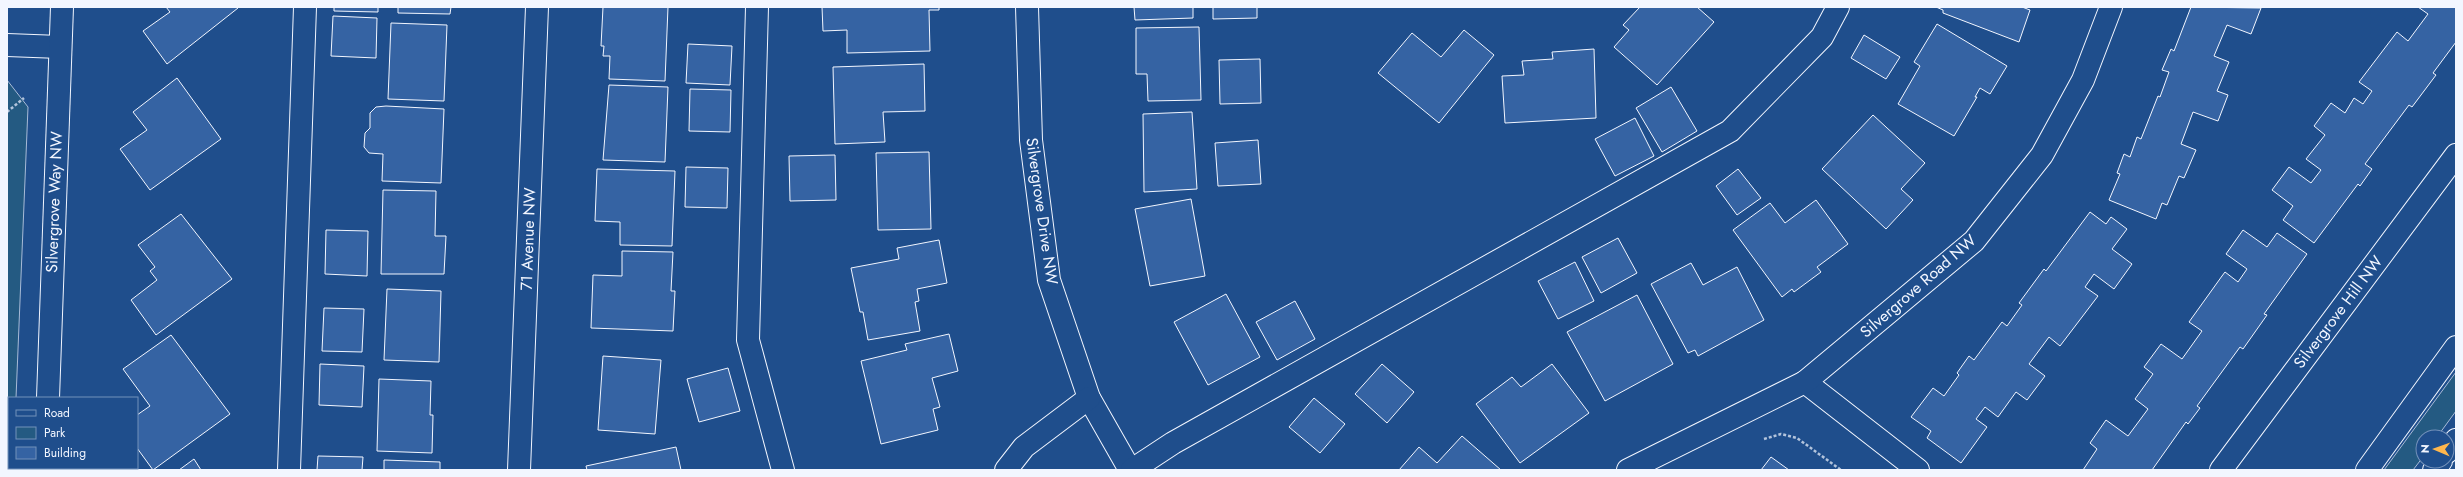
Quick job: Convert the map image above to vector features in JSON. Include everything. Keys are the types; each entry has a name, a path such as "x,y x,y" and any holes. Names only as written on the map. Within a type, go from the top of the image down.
{"street":[{"name":"Silvergrove Way NW","path":"48,397 62,7"},
{"path":"289,470 305,7"},
{"name":"71 Avenue NW","path":"519,470 537,7"},
{"path":"757,7 748,340 783,470"},
{"name":"Silvergrove Drive NW","path":"1027,7 1031,140 1049,280 1089,398 1131,470"},
{"path":"1131,470 1173,443 1730,131 1822,37 1838,7"},
{"name":"Silvergrove Road NW","path":"1628,470 1805,382 1974,241 2042,155 2083,80 2111,7"},
{"path":"7,45 60,47"},
{"name":"Silvergrove Hill NW","path":"2221,470 2456,155"},
{"path":"2368,470 2456,347"},
{"path":"1805,382 1918,470"},
{"path":"1006,470 1024,447 1089,398"}],"path":[{"path":"7,112 24,98"},
{"path":"1764,439 1781,434 1797,438 1841,470"}],"green space":[{"path":"7,80 28,107 16,397 8,397 8,469 13,470 7,470"},
{"path":"2456,372 2456,411 2443,429 2415,429 2415,467 2413,470 2384,470"}],"building":[{"path":"166,7 238,8 167,64 143,31 170,12"},
{"path":"334,7 378,7 378,12 334,11"},
{"path":"398,7 451,7 450,14 398,13"},
{"path":"603,7 668,7 665,81 609,79 610,56 603,56 604,46 601,46"},
{"path":"822,7 939,7 939,10 929,10 930,51 847,53 847,30 823,31"},
{"path":"1134,7 1193,7 1193,18 1135,20"},
{"path":"1213,7 1257,7 1257,18 1213,19"},
{"path":"1640,7 1697,7 1714,22 1657,85 1614,47 1629,30 1623,25"},
{"path":"1936,7 2022,7 2030,10 2019,42 1943,13 1943,10"},
{"path":"2191,7 2261,8 2251,34 2227,25 2214,56 2229,62 2217,91 2228,95 2218,121 2193,112 2181,144 2196,150 2184,178 2179,176 2167,205 2162,203 2156,219 2109,200 2120,174 2117,173 2124,154 2130,157 2137,137 2141,139 2158,96 2160,97 2169,72 2162,70 2171,49 2174,51"},
{"path":"2418,7 2456,7 2456,42 2433,73 2436,75 2412,107 2409,105 2365,164 2372,169 2360,186 2358,184 2314,243 2283,220 2293,206 2272,190 2289,167 2311,183 2321,170 2306,159 2325,135 2314,126 2331,103 2345,113 2354,98 2363,104 2372,91 2359,82 2397,32 2408,41 2428,14"},
{"path":"333,16 377,18 376,58 331,56"},
{"path":"391,23 447,25 444,101 388,99"},
{"path":"1937,24 2007,66 1990,94 1980,88 1975,97 1977,97 1954,136 1898,104 1920,66 1914,62"},
{"path":"1199,27 1201,100 1148,101 1147,74 1136,74 1136,28"},
{"path":"1464,30 1494,55 1439,123 1378,73 1412,33 1441,57"},
{"path":"1864,35 1900,57 1886,79 1851,58"},
{"path":"688,44 732,46 730,85 686,83"},
{"path":"1594,49 1596,118 1505,123 1502,76 1524,75 1522,61 1553,59 1552,52"},
{"path":"1260,59 1261,103 1220,104 1219,60"},
{"path":"924,64 925,111 883,112 885,142 835,144 833,67"},
{"path":"177,78 221,139 150,190 120,149 147,130 133,112"},
{"path":"609,85 668,87 665,162 603,160"},
{"path":"1671,87 1697,131 1662,152 1636,108"},
{"path":"690,89 731,90 730,132 689,131"},
{"path":"386,106 444,109 441,183 382,181 383,154 369,153 364,147 365,133 370,128 370,113 376,107"},
{"path":"1192,112 1197,189 1144,192 1143,114"},
{"path":"1873,115 1925,163 1901,189 1913,200 1886,229 1822,169"},
{"path":"1635,118 1654,156 1615,176 1595,139"},
{"path":"1258,140 1261,184 1218,186 1215,143"},
{"path":"929,152 931,229 878,230 876,153"},
{"path":"835,155 836,200 790,201 789,156"},
{"path":"686,167 728,168 727,208 685,207"},
{"path":"597,169 675,171 672,246 620,245 620,222 595,221"},
{"path":"1738,169 1761,198 1737,215 1716,186"},
{"path":"383,190 436,191 435,236 446,236 444,274 381,274"},
{"path":"1191,199 1205,276 1150,286 1135,209"},
{"path":"1816,200 1848,244 1817,267 1821,272 1794,292 1792,289 1782,297 1733,230 1770,203 1785,223"},
{"path":"2090,212 2106,224 2111,217 2127,229 2112,249 2132,264 2114,289 2094,274 2085,287 2098,296 2060,346 2049,337 2029,364 2045,376 2027,400 2016,392 1998,417 1985,407 1976,419 1987,427 1961,463 1927,438 1931,431 1911,417 1933,388 1944,396 1959,375 1957,373 1969,356 1974,360 2002,322 2007,326 2022,305 2019,303 2044,269 2046,271"},
{"path":"181,214 232,279 156,335 131,300 157,280 150,271 155,267 138,245"},
{"path":"326,230 368,231 367,276 325,274"},
{"path":"2243,230 2267,247 2277,233 2307,254 2264,314 2267,315 2243,349 2240,347 2197,406 2200,408 2188,424 2186,422 2152,470 2083,470 2097,449 2090,443 2106,420 2128,436 2148,409 2135,399 2153,374 2144,367 2161,344 2182,359 2202,331 2189,322 2222,276 2225,272 2238,282 2247,269 2226,254"},
{"path":"1618,238 1637,273 1601,293 1582,257"},
{"path":"939,240 947,283 917,289 919,301 915,302 920,331 868,340 863,312 860,312 851,268 899,259 897,248"},
{"path":"622,251 673,252 671,291 675,291 673,331 591,328 593,275 622,276"},
{"path":"1575,262 1594,301 1558,319 1538,281"},
{"path":"1691,263 1703,285 1737,267 1764,320 1698,356 1695,350 1688,353 1651,284"},
{"path":"387,289 441,291 439,362 384,360"},
{"path":"1226,294 1260,357 1208,385 1174,322"},
{"path":"1637,295 1673,364 1605,401 1567,332"},
{"path":"1295,301 1315,339 1277,360 1256,322"},
{"path":"324,308 364,309 362,352 322,351"},
{"path":"949,334 958,371 932,378 940,407 933,409 938,430 881,444 861,361 907,350 905,344"},
{"path":"171,335 230,414 153,470 138,449 138,414 150,406 123,369"},
{"path":"603,356 661,360 655,434 598,430"},
{"path":"320,364 364,366 362,407 319,405"},
{"path":"1382,364 1414,392 1387,423 1355,394"},
{"path":"1552,364 1589,413 1520,463 1476,404 1512,377 1521,387"},
{"path":"728,368 740,411 699,422 687,379"},
{"path":"379,379 431,381 430,415 433,415 432,453 377,451"},
{"path":"1314,398 1345,424 1320,453 1289,427"},
{"path":"1462,436 1501,470 1399,470 1419,447 1437,463"},
{"path":"676,447 681,470 587,470 586,466"},
{"path":"318,456 363,457 362,470 317,470"},
{"path":"1771,457 1789,470 1761,470"},
{"path":"194,459 201,470 179,470"},
{"path":"384,460 440,462 440,470 384,470"}]}
